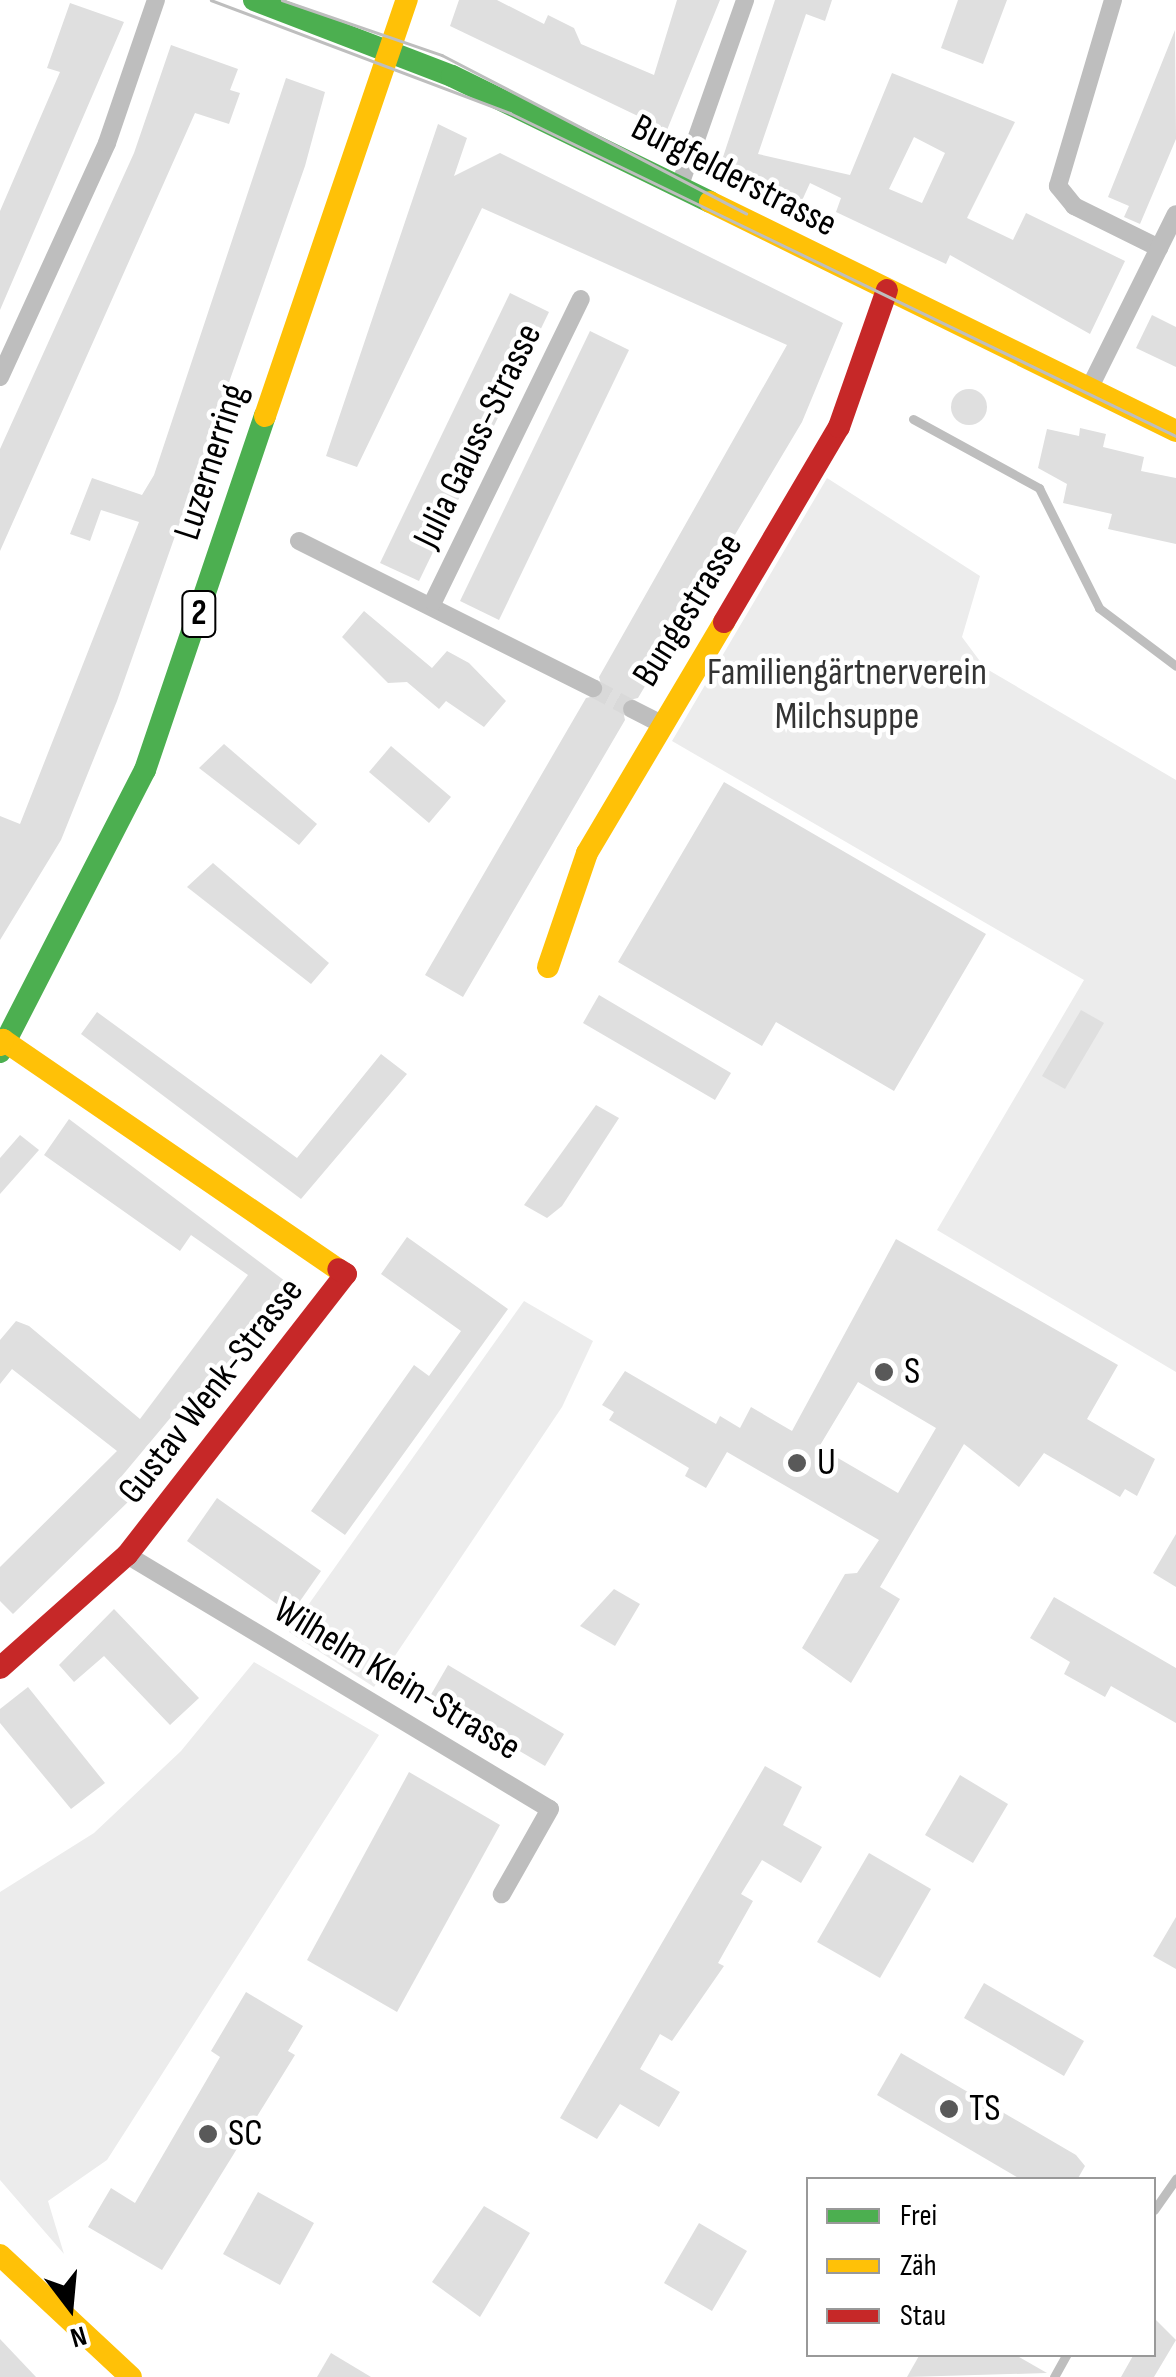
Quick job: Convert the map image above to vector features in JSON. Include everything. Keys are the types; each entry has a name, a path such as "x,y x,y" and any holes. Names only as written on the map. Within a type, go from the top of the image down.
{"main road":[{"name":"Burgfelderstrasse","path":"254,0 390,50 680,185 1176,431"},
{"name":"Luzernerring","path":"1,1045 145,770 407,0"},
{"name":"Bungestrasse","path":"548,967 565,900 658,723 839,427 886,290"},
{"name":"Gustav Wenk-Strasse","path":"0,1668 127,1555 346,1274 1,1045"},
{"path":"0,2255 131,2377"}],"street":[{"path":"0,378 107,143 156,0"},
{"path":"680,185 745,0"},
{"path":"1113,0 1058,186 1074,206 1158,248"},
{"path":"1090,389 1176,214"},
{"name":"Julia Gauss-Strasse","path":"433,602 581,299"},
{"name":"Julia Gauss-Strasse","path":"299,541 433,602 592,688"},
{"path":"632,709 658,723"},
{"name":"Wilhelm Klein-Strasse","path":"127,1555 550,1809 502,1894"}],"lane":[{"path":"913,418 1039,488 1099,608 1176,666"},
{"path":"1156,2207 1176,2178"}],"green space":[{"name":"Familiengärtnerverein Milchsuppe","path":"827,478 980,576 962,637 985,668 1176,780 1176,1372 937,1230 1084,980 672,741"},
{"path":"524,1301 593,1341 562,1407 374,1687 289,1632"},
{"path":"254,1662 379,1735 107,2160 48,2201 64,2254 0,2180 0,1892 94,1833 181,1751"}],"building":[{"path":"459,0 497,0 544,24 548,15 574,28 581,44 654,75 677,0 720,0 667,130 450,26"},
{"path":"775,0 832,0 825,21 806,14 758,154 850,175 892,73 1015,122 967,218 1013,240 1026,213 1125,261 1090,334 950,255 946,264 836,212 841,198 810,183 800,205 730,166 723,157","holes":["914,137 945,153 922,203 889,189"]},
{"path":"958,0 1007,0 983,64 941,48"},
{"path":"70,3 124,22 0,310 0,211 60,72 47,68"},
{"path":"1175,30 1176,139 1140,224 1124,217 1129,206 1108,197"},
{"path":"171,45 238,69 230,90 240,93 229,124 195,113 0,551 0,449 134,153"},
{"path":"286,78 325,92 305,166 117,701 61,840 0,940 0,816 20,824 139,522 101,510 90,541 70,534 92,478 142,495 154,475"},
{"path":"438,124 467,138 454,176 500,153 843,323 802,422 638,698 621,702 625,720 463,997 425,975 586,698 604,694 599,677 787,345 482,208 357,467 326,456"},
{"path":"510,293 549,312 419,581 380,563"},
{"path":"1152,315 1176,327 1176,367 1136,348"},
{"path":"590,331 629,350 499,620 460,601"},
{"path":"969,389 982,394 987,407 982,420 969,425 956,420 951,407 956,394"},
{"path":"1080,428 1106,434 1103,447 1144,457 1141,471 1176,478 1176,544 1108,529 1112,514 1063,503 1067,484 1038,468 1047,429 1079,436"},
{"path":"364,611 432,668 447,651 469,663 506,701 484,727 446,701 439,709 407,682 388,683 342,637"},
{"path":"224,744 317,824 299,845 199,768"},
{"path":"391,746 451,797 429,823 369,772"},
{"path":"724,782 986,934 894,1091 776,1022 762,1046 618,962"},
{"path":"213,863 329,963 311,984 187,887"},
{"path":"599,995 731,1073 715,1100 583,1023"},
{"path":"1081,1010 1104,1023 1065,1089 1042,1076"},
{"path":"97,1012 297,1158 381,1054 407,1074 301,1199 81,1034"},
{"path":"596,1105 619,1118 562,1206 547,1218 524,1205"},
{"path":"69,1119 293,1287 198,1416 182,1404 116,1483 131,1499 13,1614 0,1601 0,1567 117,1451 12,1369 0,1384 0,1340 16,1321 29,1326 140,1419 248,1275 191,1235 180,1251 44,1155"},
{"path":"20,1135 39,1150 0,1194 0,1158"},
{"path":"407,1237 508,1309 345,1535 311,1511 414,1365 429,1376 461,1331 381,1274"},
{"path":"896,1239 1118,1365 1087,1419 1155,1459 1137,1496 1125,1489 1120,1497 1044,1453 1019,1487 964,1444 880,1587 900,1599 851,1683 802,1648 845,1574 857,1573 879,1540 727,1452 706,1488 685,1476 689,1468 609,1420 614,1412 602,1405 625,1371 716,1424 720,1416 740,1428 751,1407 792,1431","holes":["858,1382 936,1428 898,1493 819,1447"]},
{"path":"217,1498 321,1571 291,1614 187,1541"},
{"path":"1176,1534 1176,1587 1153,1573"},
{"path":"614,1589 640,1604 615,1646 580,1626"},
{"path":"1054,1597 1176,1668 1176,1723 1111,1686 1105,1697 1064,1674 1070,1662 1030,1638"},
{"path":"114,1609 199,1698 170,1725 104,1656 74,1682 59,1665"},
{"path":"448,1665 564,1734 545,1766 429,1698"},
{"path":"28,1687 105,1783 71,1809 0,1723 0,1709"},
{"path":"765,1766 802,1787 783,1825 822,1847 801,1883 762,1860 741,1894 753,1901 718,1963 724,1966 672,2041 660,2034 640,2069 680,2092 659,2127 620,2104 597,2139 560,2118"},
{"path":"409,1772 500,1825 397,2012 307,1960"},
{"path":"960,1775 1008,1804 973,1863 925,1835"},
{"path":"869,1853 931,1889 880,1978 817,1942"},
{"path":"1176,1917 1176,1969 1153,1956"},
{"path":"984,1983 1084,2041 1064,2076 964,2018"},
{"name":"SC","path":"246,1992 303,2026 288,2051 295,2055 162,2270 88,2227 111,2188 135,2203 220,2057 211,2051"},
{"name":"TS","path":"901,2053 1076,2155 1085,2166 1079,2177 1017,2177 877,2095"},
{"path":"258,2192 314,2223 280,2285 223,2254"},
{"path":"484,2206 530,2233 480,2317 432,2282"},
{"path":"699,2223 747,2251 712,2311 664,2283"},
{"path":"1156,2320 1176,2340 1154,2377 1121,2377 1132,2357 1156,2357"},
{"path":"0,2339 36,2377 0,2377"},
{"path":"331,2353 371,2377 317,2377"},
{"path":"918,2357 1019,2357 1047,2373 907,2377"}],"tunnel":[{"path":"593,688 632,709"}],"tram line":[{"path":"211,0 510,113 1176,436"},
{"path":"282,0 442,55 746,213"}],"traffic: fast":[{"path":"254,0 452,76 710,202"},
{"path":"0,1052 145,770 265,416"}],"traffic: slow":[{"path":"265,416 407,0"},
{"path":"710,202 1176,431"},
{"path":"548,967 587,853 724,622"},
{"path":"3,1040 338,1269"},
{"path":"0,1045 3,1040"},
{"path":"0,2255 131,2377"}],"traffic: jam":[{"path":"724,622 839,427 887,290"},
{"path":"0,1668 127,1555 346,1274 338,1269"}],"place":[{"name":"S","path":"884,1372"},
{"name":"U","path":"797,1463"},
{"name":"TS","path":"949,2109"},
{"name":"SC","path":"208,2134"}]}
